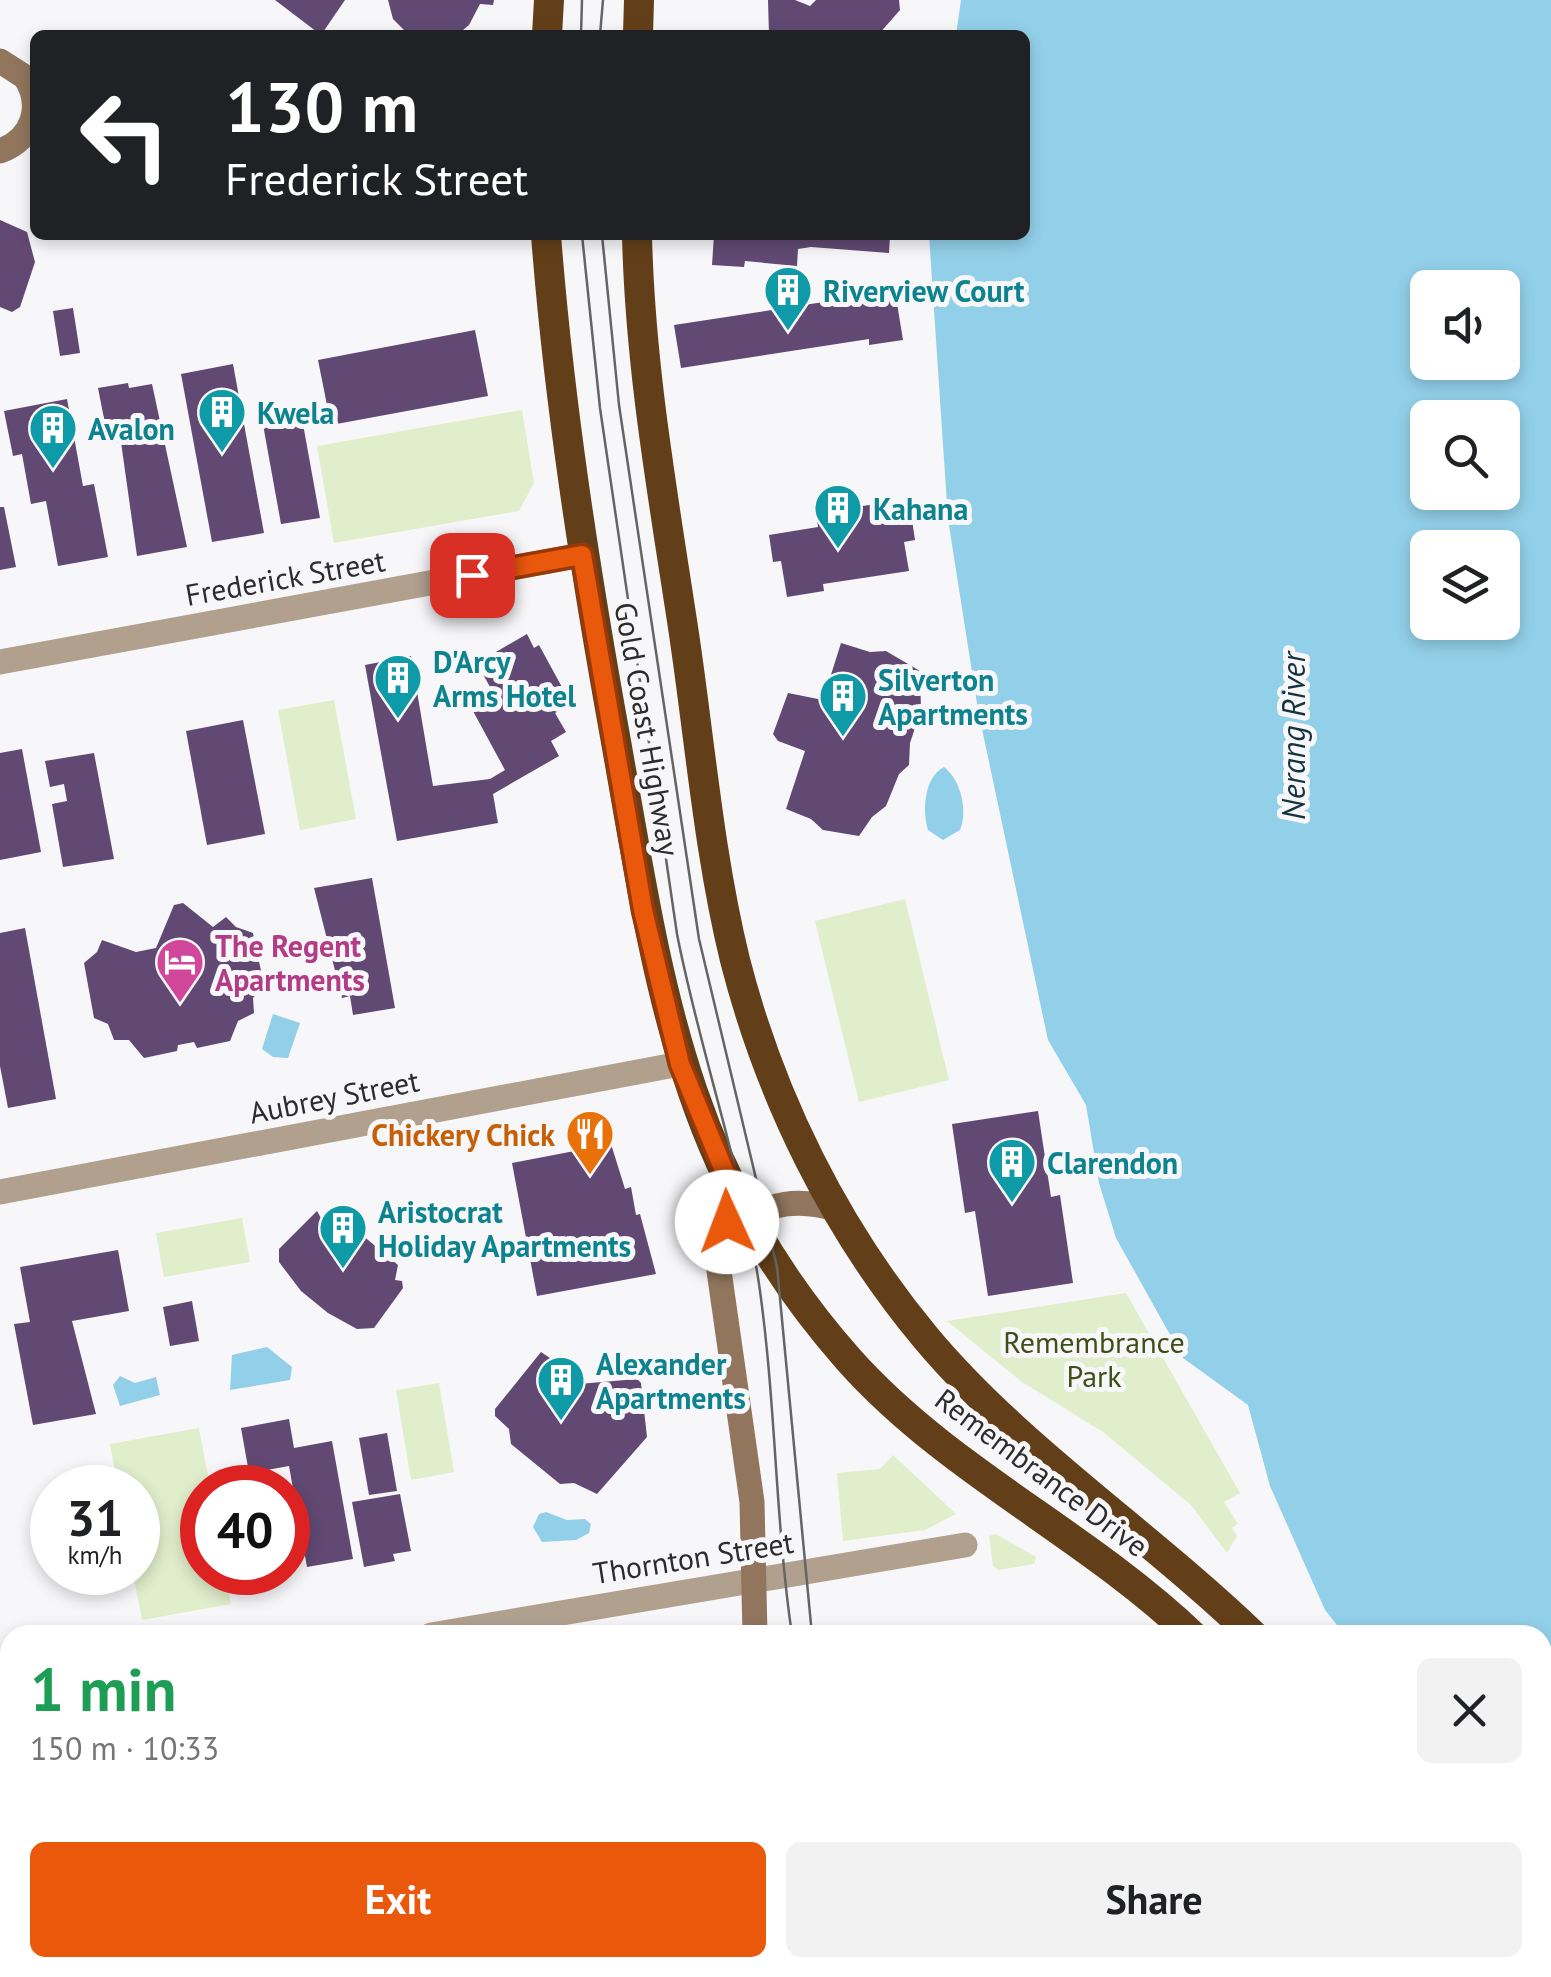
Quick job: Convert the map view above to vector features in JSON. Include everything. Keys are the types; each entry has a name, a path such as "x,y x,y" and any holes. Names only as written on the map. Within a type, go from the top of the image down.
{"highway":[{"path":"547,30 549,0"},
{"path":"638,30 640,0"},
{"name":"Gold Coast Highway","path":"547,240 582,555 643,910 680,1064 747,1218"},
{"name":"Gold Coast Highway","path":"638,240 646,384 734,955 776,1086 803,1148 839,1210"},
{"name":"Remembrance Drive","path":"839,1210 925,1337 979,1395 1157,1546 1243,1625"},
{"name":"Remembrance Drive","path":"747,1218 808,1309 885,1396 961,1464 1114,1567 1181,1625"}],"street":[{"path":"0,61 25,77 30,94"},
{"path":"0,151 24,136 30,122"},
{"name":"Frederick Street","path":"0,662 582,555"},
{"name":"Aubrey Street","path":"0,1192 680,1064"},
{"path":"730,1185 720,1246 720,1284 752,1502 755,1625"},
{"path":"720,1246 747,1218 792,1202 839,1210"},
{"name":"Thornton Street","path":"488,1625 966,1544"}],"green space":[{"path":"522,410 534,483 519,511 334,543 317,446"},
{"path":"334,700 356,819 300,830 278,710"},
{"path":"905,899 949,1080 859,1102 815,921"},
{"path":"242,1218 250,1262 164,1277 156,1233"},
{"name":"Remembrance Park","path":"1126,1293 1240,1493 1224,1502 1238,1524 1232,1528 1237,1536 1227,1553 1191,1505 1103,1432 1022,1382 947,1321"},
{"path":"439,1383 454,1472 411,1480 396,1390"},
{"path":"199,1428 206,1465 180,1465 180,1595 229,1595 231,1604 142,1620 137,1595 160,1595 160,1465 114,1465 110,1444"},
{"path":"893,1455 956,1514 925,1530 843,1541 837,1473 880,1469"},
{"path":"996,1534 1036,1557 1034,1564 998,1570 993,1566 989,1536"}],"water":[{"name":"Nerang River","path":"961,0 1551,0 1551,1625 1337,1625 1325,1610 1270,1486 1248,1405 1183,1358 1116,1238 1099,1183 1086,1105 1048,1040 978,710 948,519 929,240 1030,240 1030,30 957,30"},
{"path":"944,767 959,788 963,814 960,830 943,840 928,830 925,804 932,778"},
{"path":"273,1014 300,1023 288,1058 273,1057 262,1049"},
{"path":"267,1347 292,1367 290,1380 230,1390 232,1355"},
{"path":"120,1376 135,1383 156,1377 160,1395 120,1406 113,1385"},
{"path":"546,1512 567,1520 585,1519 591,1524 589,1533 576,1540 542,1542 533,1527 539,1514"}],"building":[{"path":"275,0 345,0 324,30 314,30"},
{"path":"388,0 494,0 493,5 480,4 463,30 404,30 393,19"},
{"path":"768,0 795,0 810,6 816,0 899,0 900,10 882,30 769,30"},
{"path":"0,220 27,232 35,262 20,307 12,312 0,307"},
{"path":"714,240 890,240 889,253 798,249 797,266 745,261 744,267 712,265"},
{"name":"Riverview Court","path":"895,291 903,340 869,345 869,339 681,368 674,325"},
{"path":"73,308 80,353 60,356 53,311"},
{"path":"475,330 488,396 331,425 318,360"},
{"name":"Kwela","path":"233,364 264,533 212,542 181,374"},
{"path":"128,383 129,388 152,384 187,547 137,556 121,442 109,444 98,388"},
{"name":"Avalon","path":"67,399 83,486 94,484 108,557 58,566 46,501 31,504 22,454 13,456 4,411"},
{"path":"301,413 320,518 281,524 262,419"},
{"name":"Kahana","path":"909,499 915,540 904,542 909,571 823,584 824,591 787,597 781,561 773,562 769,535 818,527 816,513"},
{"path":"0,507 4,507 16,567 0,570"},
{"path":"527,634 534,648 539,645 563,689 558,692 566,707 555,713 566,732 551,741 559,756 493,794 498,823 397,841 365,665 411,656 433,786 490,779 505,770 467,700 490,687 477,663"},
{"name":"Silverton Apartments","path":"841,643 870,652 886,651 920,671 921,710 910,743 909,765 899,774 886,806 872,817 859,836 823,830 811,819 786,809 805,751 778,741 773,734 788,693 823,700"},
{"path":"243,720 265,834 207,845 186,731"},
{"path":"22,749 41,852 0,860 0,753"},
{"path":"94,753 114,859 63,867 52,804 67,801 64,784 50,787 45,761"},
{"path":"372,878 395,1008 353,1015 350,996 342,998 314,888"},
{"path":"183,903 213,927 226,917 236,927 253,933 264,985 253,998 254,1013 238,1021 230,1041 197,1048 194,1042 178,1045 177,1051 144,1058 129,1040 114,1040 108,1024 94,1018 84,963 97,952 102,940 136,952 156,948 174,905"},
{"path":"25,928 56,1099 8,1108 0,1066 0,933"},
{"name":"Clarendon","path":"1038,1111 1051,1197 1060,1195 1073,1283 988,1296 975,1211 965,1213 952,1124"},
{"path":"611,1144 625,1189 631,1187 656,1274 537,1296 512,1163"},
{"name":"Aristocrat Holiday Apartments","path":"317,1211 322,1220 337,1214 398,1265 395,1280 402,1281 403,1288 374,1328 357,1329 328,1313 301,1291 279,1262 279,1249"},
{"path":"118,1250 129,1311 72,1321 96,1414 33,1425 14,1324 30,1322 20,1267"},
{"path":"192,1301 199,1341 170,1346 163,1307"},
{"name":"Alexander Apartments","path":"541,1352 550,1358 547,1366 558,1375 567,1374 575,1389 579,1384 637,1379 641,1383 647,1437 597,1494 574,1483 560,1484 511,1444 509,1429 495,1416 495,1409"},
{"path":"289,1419 294,1448 332,1441 353,1559 310,1566 310,1465 248,1465 241,1428"},
{"path":"387,1433 397,1491 369,1495 359,1438"},
{"path":"400,1494 411,1551 393,1554 395,1561 364,1567 352,1502"}],"tram line":[{"path":"581,30 582,0"},
{"path":"600,30 603,0"},
{"path":"583,240 600,408 677,934 742,1196 759,1284 791,1625"},
{"path":"602,240 619,405 699,939 777,1267 811,1625"}],"place":[{"name":"Riverview Court","path":"788,332"},
{"name":"Kwela","path":"222,454"},
{"name":"Avalon","path":"53,470"},
{"name":"Kahana","path":"838,550"},
{"name":"D'Arcy Arms Hotel","path":"398,720"},
{"name":"Silverton Apartments","path":"843,738"},
{"name":"The Regent Apartments","path":"180,1004"},
{"name":"Chickery Chick","path":"590,1176"},
{"name":"Clarendon","path":"1012,1204"},
{"name":"Aristocrat Holiday Apartments","path":"343,1270"},
{"name":"Alexander Apartments","path":"561,1422"}],"route":[{"path":"472,575 582,555 643,910 680,1064 730,1185 727,1222"}]}
